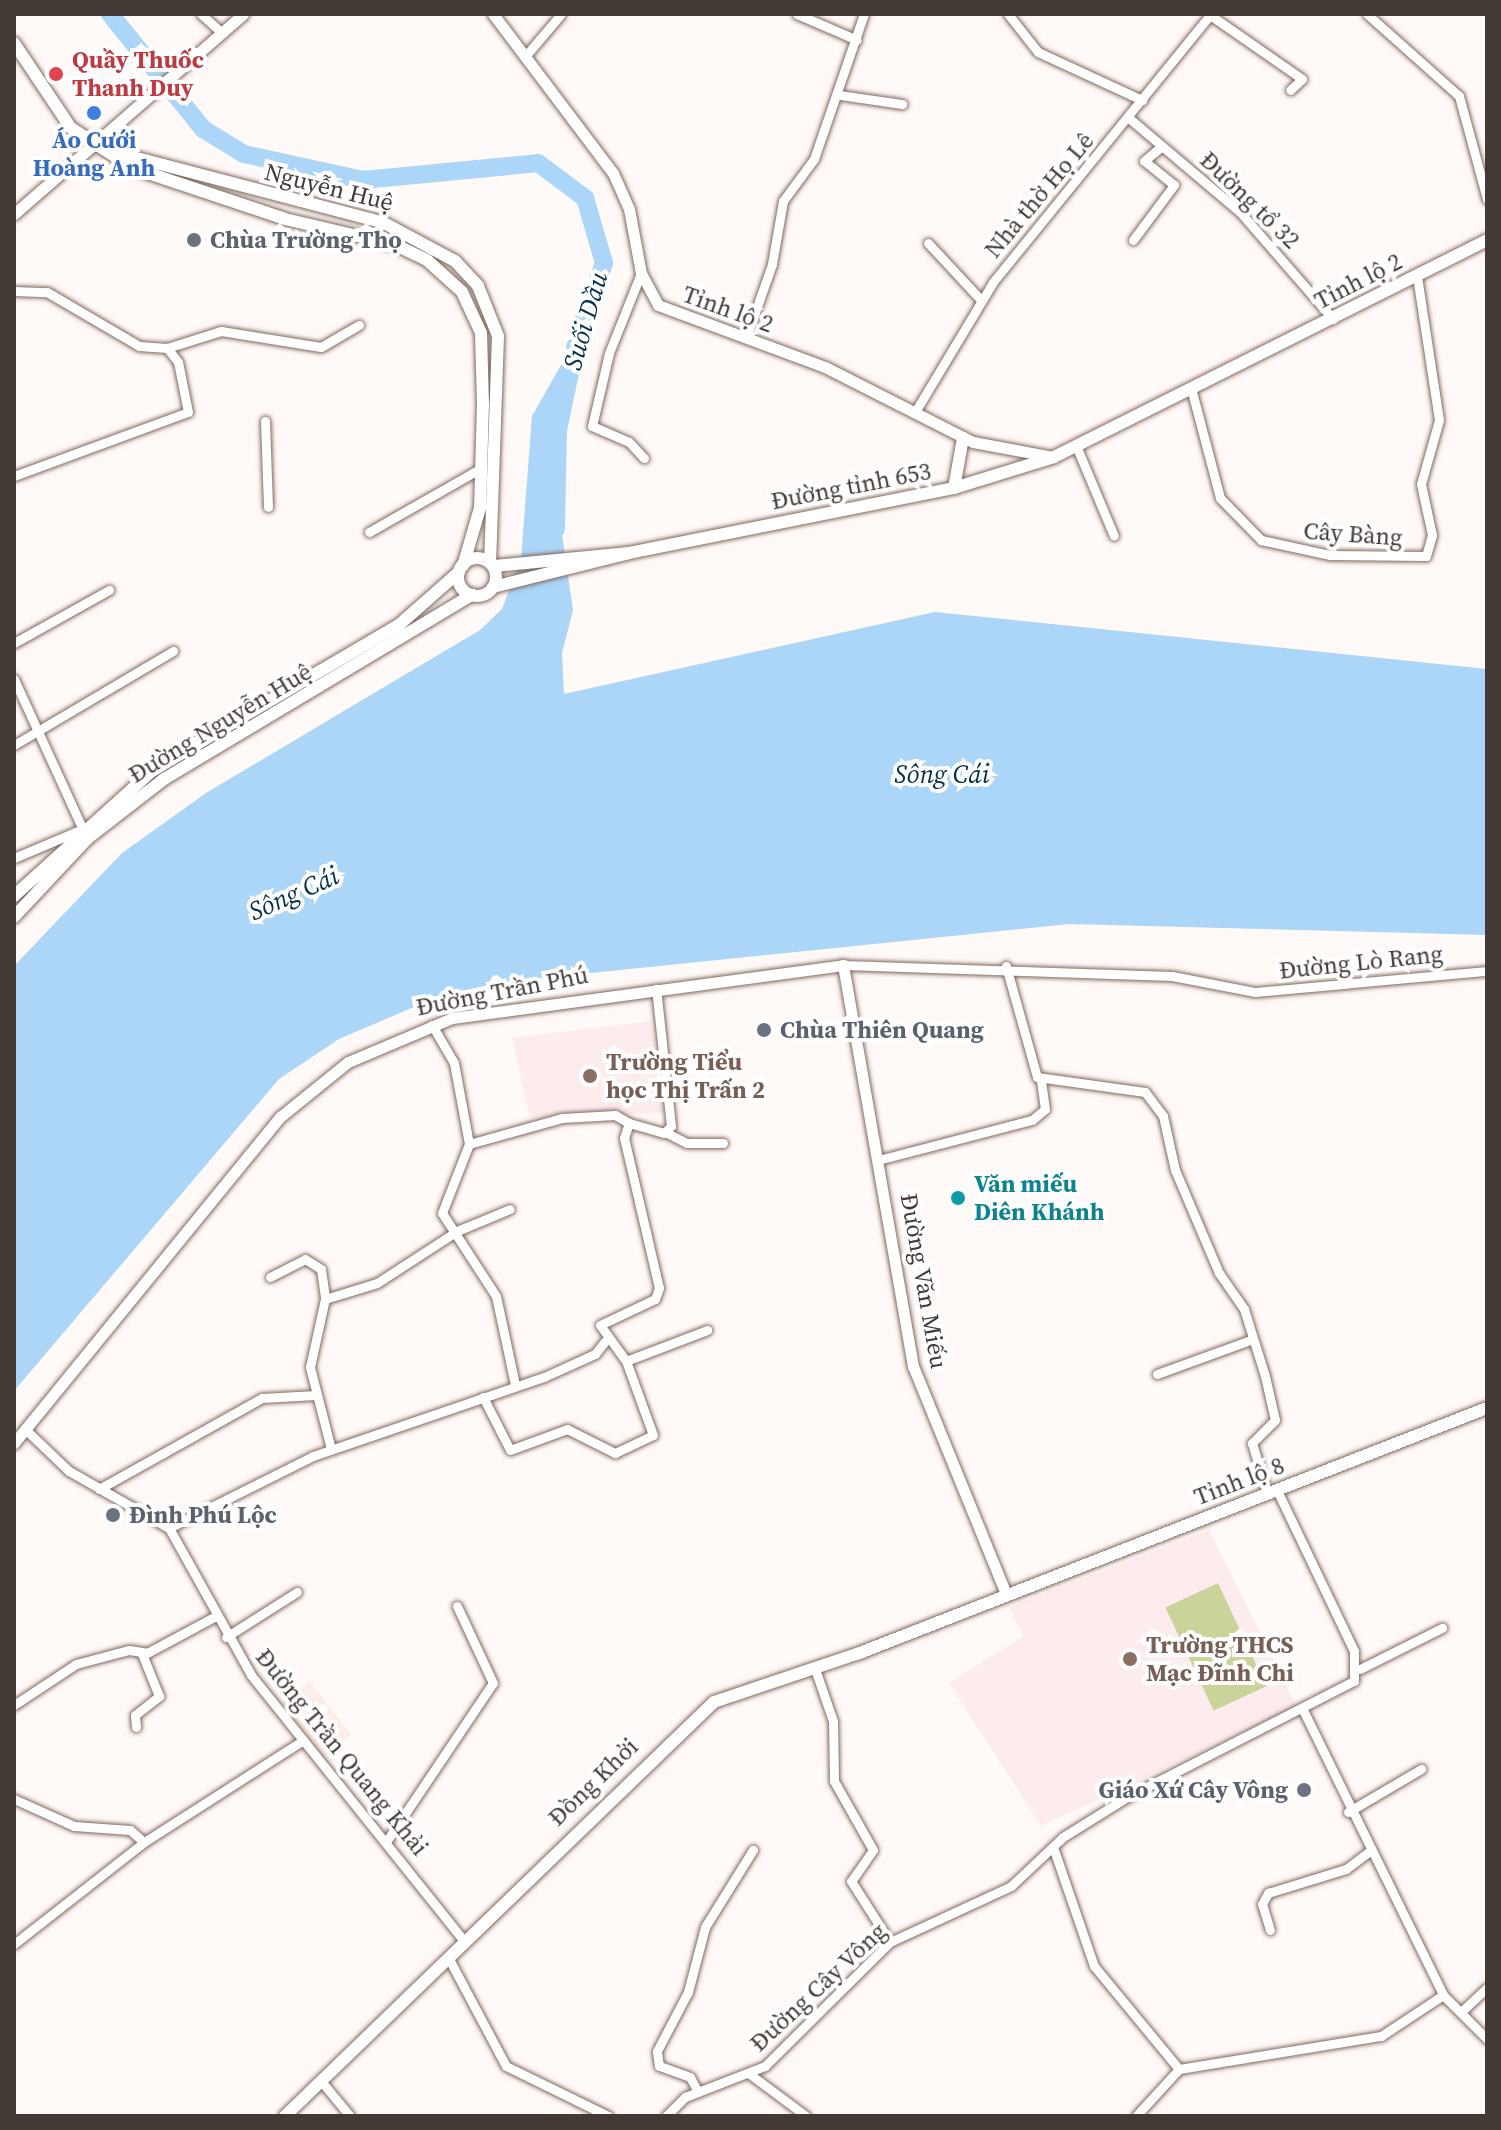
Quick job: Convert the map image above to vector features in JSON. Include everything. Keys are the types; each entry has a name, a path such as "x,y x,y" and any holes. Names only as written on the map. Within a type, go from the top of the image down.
{"main road":[{"name":"Nguyễn Huệ","path":"14,43 46,100 92,142 114,152 384,223 436,245 478,286 498,336 493,587"},
{"name":"Nguyễn Huệ","path":"114,152 133,168 173,182 427,260 462,292 481,333 483,403 475,537 461,569"},
{"name":"Tỉnh lộ 2","path":"1077,448 1487,240"},
{"path":"954,488 963,438"},
{"name":"Đường tỉnh 653","path":"493,587 518,574 954,488 1077,448"},
{"name":"Đường tỉnh 653","path":"461,569 492,564 518,574"},
{"path":"461,569 460,591 472,595"},
{"name":"Đường Nguyễn Huệ","path":"15,896 155,768 291,684 400,624 461,569"},
{"name":"Đường Nguyễn Huệ","path":"14,917 84,834 164,779 472,595 493,587"},
{"path":"291,684 299,698"},
{"name":"Tỉnh lộ 8","path":"1005,1592 1487,1408"},
{"name":"Đồng Khởi","path":"285,2116 701,1709 815,1669 1005,1592"}],"street":[{"path":"201,14 220,31"},
{"path":"14,214 92,142 243,14"},
{"name":"Tỉnh lộ 2","path":"493,14 528,53 613,173 629,209 641,273 668,312 746,338 915,412 963,438 1054,457"},
{"path":"528,53 561,14"},
{"path":"797,14 857,40"},
{"path":"746,338 772,264 783,201 814,159 840,95 864,14"},
{"path":"1008,14 1038,52 1142,100"},
{"path":"1367,14 1459,96 1487,199"},
{"path":"1210,15 1302,79 1290,90"},
{"name":"Nhà thờ Họ Lê","path":"915,412 981,300 1130,119 1210,15"},
{"path":"840,95 902,104"},
{"name":"Đường tổ 32","path":"1130,119 1240,212 1333,319"},
{"path":"1133,240 1174,185 1144,161 1162,146"},
{"path":"928,243 981,300"},
{"path":"641,273 611,344 592,426 629,442 644,458"},
{"name":"Cây Bàng","path":"1191,388 1220,498 1261,540 1330,555 1426,556 1432,535 1421,484 1439,420 1417,276"},
{"path":"14,291 47,292 123,341 167,348 221,331 321,347 359,325"},
{"path":"14,476 188,412 178,362 167,348"},
{"path":"483,403 498,403"},
{"path":"265,421 268,507"},
{"path":"1077,448 1114,536"},
{"path":"369,532 481,468"},
{"path":"14,643 109,590"},
{"path":"14,745 173,651"},
{"path":"14,679 84,834 14,858"},
{"path":"14,880 15,896"},
{"name":"Đường Lò Rang","path":"843,965 1006,966 1172,976 1238,991 1487,971"},
{"name":"Đường Trần Phú","path":"14,1443 280,1117 348,1062 432,1025 656,989 843,965"},
{"name":"Đường Văn Miếu","path":"843,965 882,1159 913,1366 1005,1592"},
{"path":"882,1159 1037,1117 1045,1105 1041,1079 1006,966"},
{"path":"656,989 669,1069 667,1133"},
{"path":"432,1025 454,1063 469,1144 442,1208 496,1296 515,1385"},
{"path":"1041,1079 1093,1081 1151,1095 1174,1143 1177,1176 1253,1339 1276,1415 1252,1439 1272,1492 1360,1669"},
{"path":"469,1144 562,1118 615,1115 687,1143 723,1143"},
{"path":"483,1397 506,1449 567,1429 620,1453 655,1430 626,1361 605,1341 602,1322 655,1299 659,1288 624,1138 629,1123"},
{"path":"325,1299 377,1283 457,1231 510,1209"},
{"path":"270,1277 305,1259 321,1269 325,1299 311,1355 316,1395 331,1449"},
{"path":"626,1361 707,1330"},
{"path":"1157,1374 1253,1339"},
{"path":"25,1429 99,1489 169,1528 331,1449 580,1361 605,1341"},
{"path":"99,1489 262,1398 316,1395"},
{"name":"Đường Trần Quang Khải","path":"169,1528 226,1637 302,1741 388,1839 463,1940"},
{"path":"226,1637 297,1592"},
{"path":"388,1839 493,1683 457,1606"},
{"path":"14,1705 76,1664 129,1650 142,1654 214,1617"},
{"name":"Đường Cây Vông","path":"666,2116 698,2092 751,2075 800,2036 890,1942 1011,1886 1053,1847 1127,1797 1304,1712 1354,1681 1360,1669 1442,1628"},
{"path":"136,1727 135,1715 159,1696 142,1654"},
{"path":"815,1669 833,1721 834,1781 873,1850 851,1881 890,1942"},
{"path":"1304,1712 1348,1812 1443,1995 1487,2039"},
{"path":"14,1944 144,1842 302,1741"},
{"path":"1348,1812 1421,1769"},
{"path":"14,1799 74,1826 130,1830 144,1842"},
{"path":"1053,1847 1094,1966 1179,2069"},
{"path":"698,2092 690,2077 659,2066 657,2051 688,1992 705,1927 753,1850"},
{"path":"1270,1930 1262,1904 1268,1893 1346,1869 1370,1851"},
{"path":"448,1957 506,2066 608,2116"},
{"path":"1462,2011 1487,1988"},
{"path":"1138,2115 1179,2069 1381,2036 1443,1995"},
{"path":"751,2075 806,2116"},
{"path":"321,2081 350,2116"}],"shaded area":[{"name":"Trường Tiểu học Thị Trấn 2","path":"651,1021 664,1113 530,1118 512,1038"},
{"name":"Trường THCS Mạc Đĩnh Chi","path":"1209,1530 1297,1707 1041,1826 949,1683 1024,1636 1009,1607"},
{"path":"309,1681 351,1735 323,1756 281,1703"}],"green space":[{"path":"1218,1583 1266,1686 1214,1711 1165,1608"}],"water":[{"name":"Sông Cái","path":"578,335 548,492 558,507 573,610 562,653 564,694 935,612 1487,669 1487,935 1069,924 504,982 442,995 339,1039 279,1079 14,1391 14,966 122,853 206,793 480,630 502,609 521,559 532,416"}],"waterway":[{"name":"Suối Dầu","path":"110,14 203,129 244,154 363,180 538,163 585,198 604,263 578,335 558,430 556,529"}],"place":[{"name":"Quầy Thuốc Thanh Duy","path":"56,74"},
{"name":"Áo Cưới Hoàng Anh","path":"94,113"},
{"name":"Chùa Trường Thọ","path":"194,240"},
{"name":"Chùa Thiên Quang","path":"764,1030"},
{"name":"Trường Tiểu học Thị Trấn 2","path":"590,1076"},
{"name":"Văn miếu Diên Khánh","path":"958,1198"},
{"name":"Đình Phú Lộc","path":"113,1515"},
{"name":"Trường THCS Mạc Đĩnh Chi","path":"1130,1659"},
{"name":"Giáo Xứ Cây Vông","path":"1304,1790"}]}
